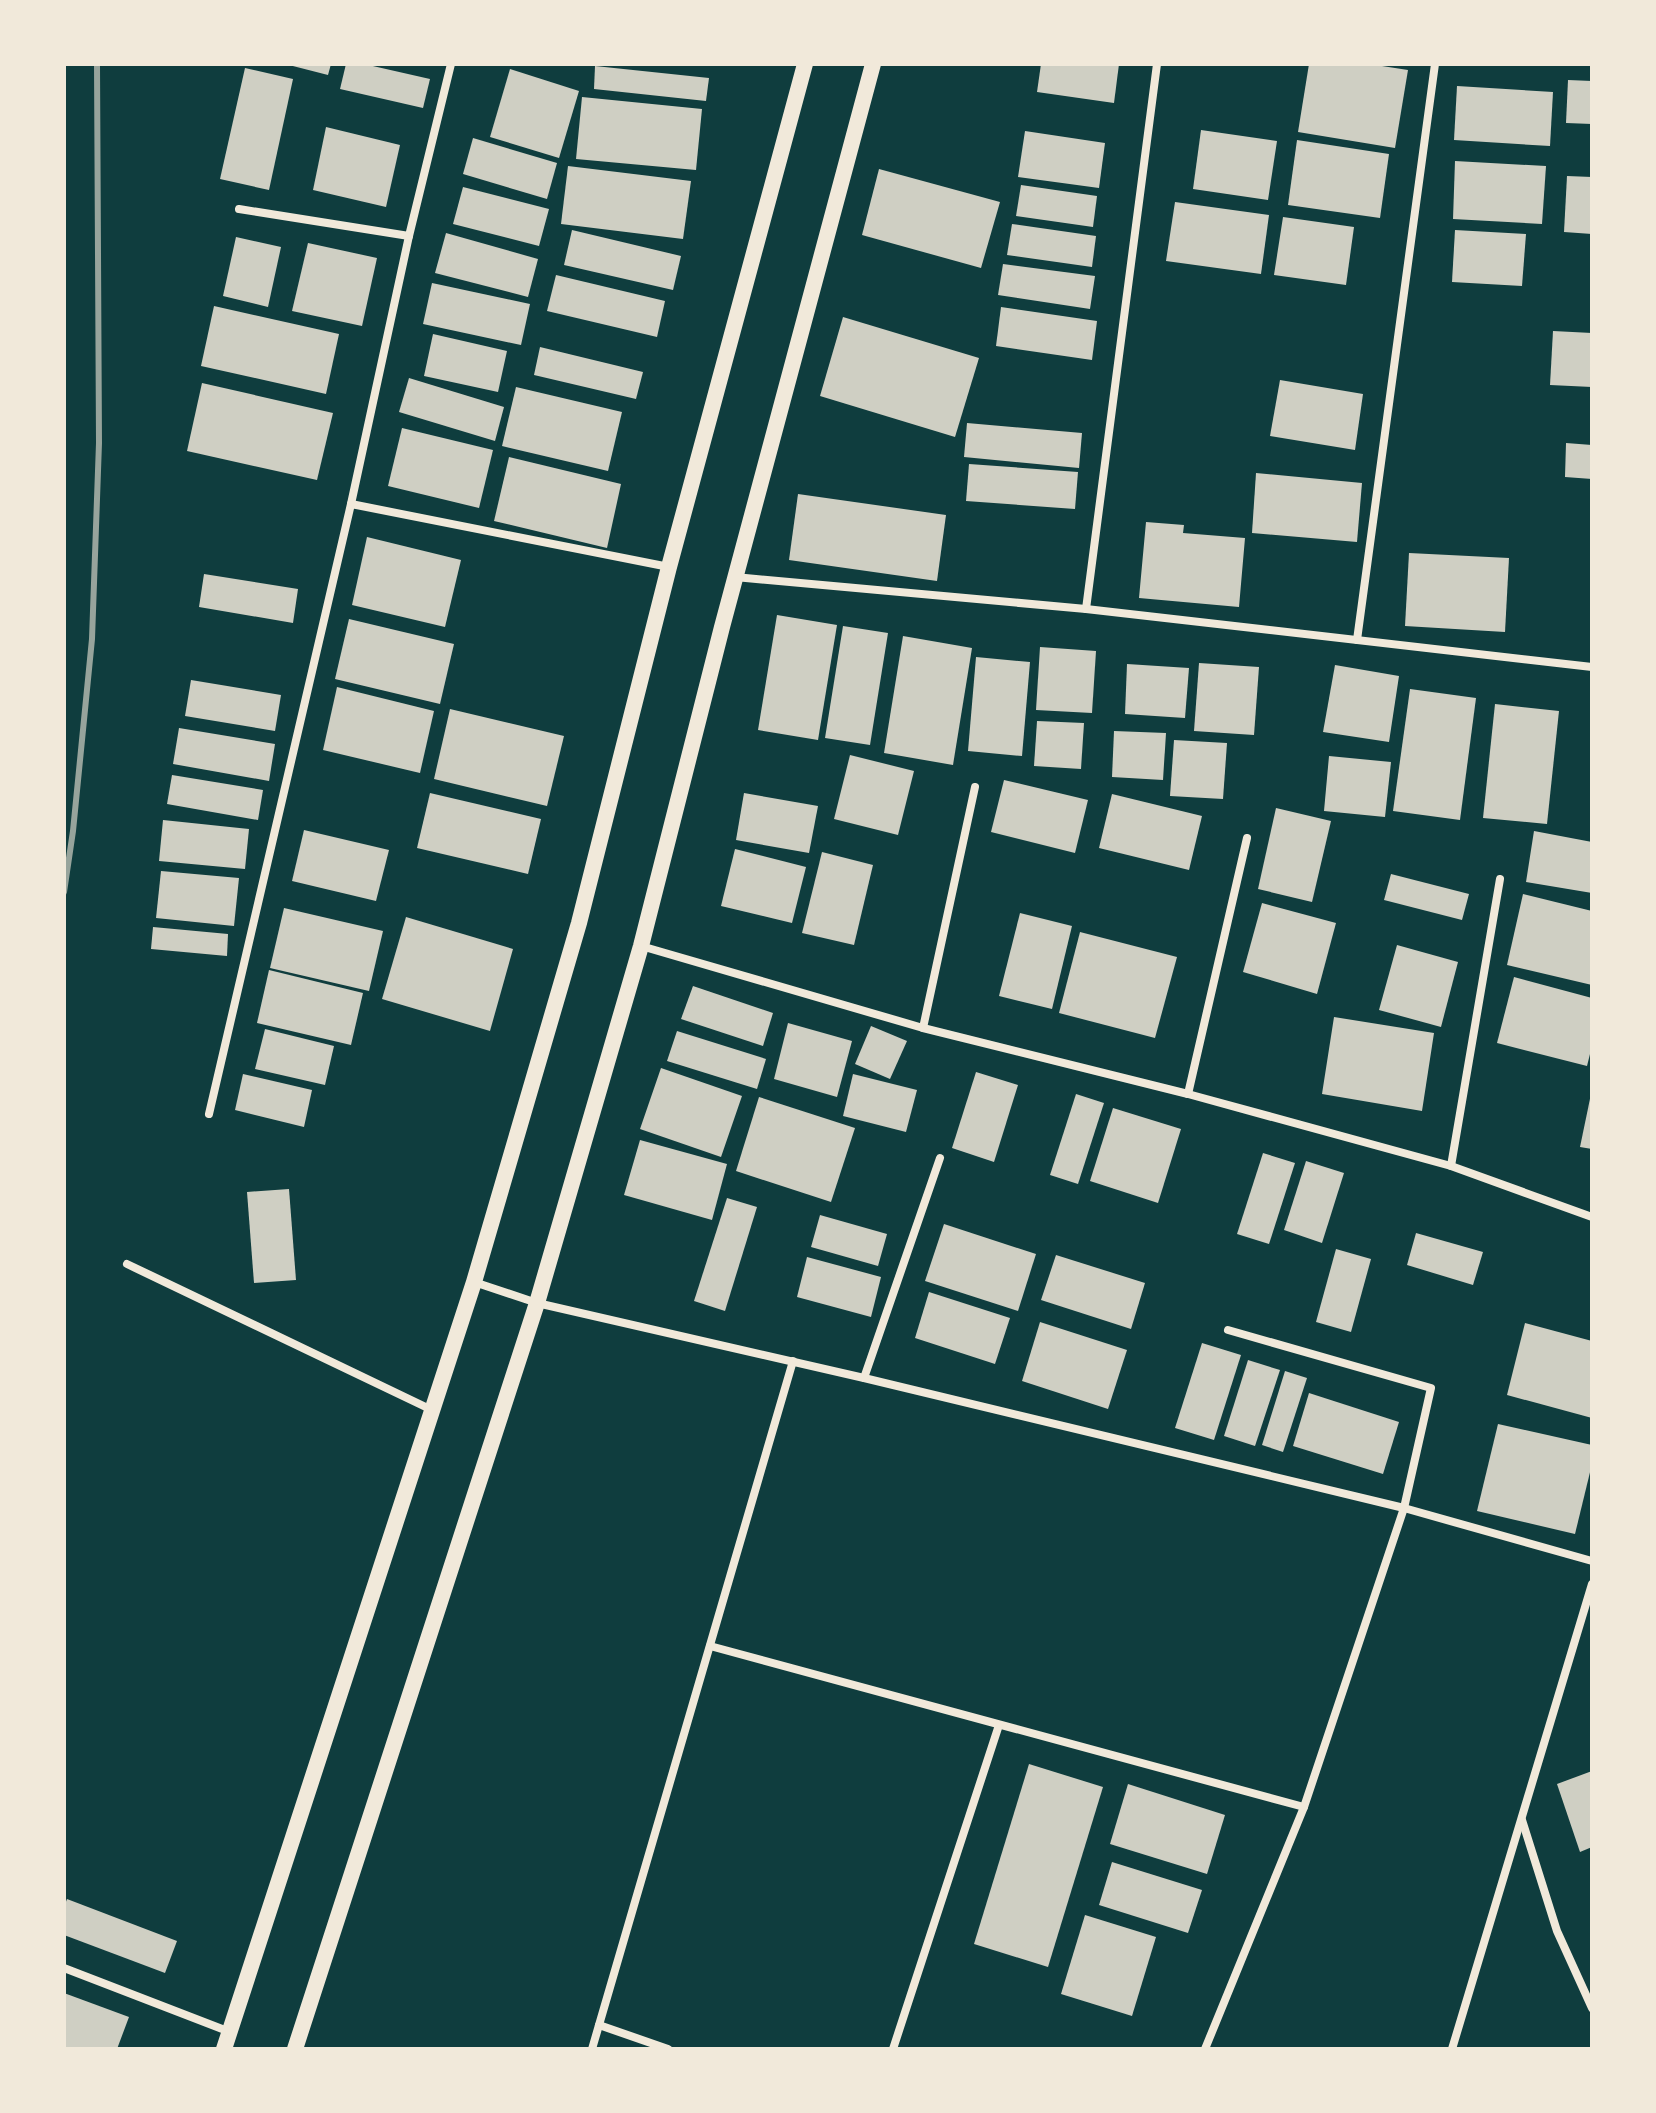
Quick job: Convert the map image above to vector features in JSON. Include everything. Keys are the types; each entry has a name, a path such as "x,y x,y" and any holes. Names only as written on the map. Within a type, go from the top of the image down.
{"main road":[{"path":"224,2049 474,1282 579,923 669,567 805,64"},
{"path":"295,2049 537,1303 641,946 735,577 873,64"}],"street":[{"path":"209,1114 451,64"},
{"path":"1086,609 1157,64"},
{"path":"1357,640 1435,64"},
{"path":"239,209 409,236"},
{"path":"351,504 669,567"},
{"path":"735,577 1086,609 1592,667"},
{"path":"923,1028 975,787"},
{"path":"1188,1094 1247,838"},
{"path":"1451,1166 1500,879"},
{"path":"641,946 923,1028 1188,1094 1451,1166 1592,1217"},
{"path":"864,1378 940,1158"},
{"path":"127,1264 432,1410"},
{"path":"474,1282 537,1303 793,1361 1404,1508 1592,1561"},
{"path":"1205,2049 1304,1807 1404,1508 1431,1388 1228,1330"},
{"path":"592,2049 793,1361"},
{"path":"1452,2049 1592,1584"},
{"path":"710,1646 1304,1807"},
{"path":"893,2049 999,1725"},
{"path":"1522,1820 1557,1931 1592,2008"},
{"path":"64,1968 231,2032"},
{"path":"599,2025 668,2049"}],"building":[{"path":"285,64 331,64 328,75"},
{"path":"346,64 364,64 430,79 423,108 340,89"},
{"path":"1041,64 1119,64 1114,103 1037,92"},
{"path":"1309,64 1369,64 1408,70 1395,148 1298,132"},
{"path":"595,66 709,78 706,101 594,89"},
{"path":"245,68 293,79 269,190 220,179"},
{"path":"510,69 579,91 559,158 490,137"},
{"path":"1568,80 1592,81 1592,124 1566,123"},
{"path":"1457,86 1553,92 1550,146 1454,140"},
{"path":"582,97 702,109 696,170 576,159"},
{"path":"326,127 400,145 386,207 313,190"},
{"path":"1201,130 1277,141 1268,200 1193,189"},
{"path":"1025,131 1105,143 1099,188 1018,177"},
{"path":"473,138 557,163 547,199 463,174"},
{"path":"1297,140 1389,154 1380,218 1288,205"},
{"path":"1455,161 1546,166 1542,224 1453,219"},
{"path":"568,166 691,181 683,239 561,224"},
{"path":"879,169 1000,202 981,268 862,235"},
{"path":"1567,176 1592,177 1592,234 1564,232"},
{"path":"1021,185 1097,196 1093,227 1016,216"},
{"path":"463,187 549,209 539,246 453,224"},
{"path":"1175,202 1269,215 1261,274 1166,261"},
{"path":"1283,217 1354,227 1346,285 1274,275"},
{"path":"1012,224 1096,236 1092,267 1007,255"},
{"path":"572,230 681,256 673,290 564,265"},
{"path":"1455,230 1526,234 1522,286 1452,282"},
{"path":"446,233 538,259 528,297 435,273"},
{"path":"236,237 281,247 268,307 223,296"},
{"path":"308,243 377,258 362,326 292,311"},
{"path":"1003,264 1095,276 1090,309 998,295"},
{"path":"556,275 665,301 657,337 547,311"},
{"path":"432,283 530,304 521,345 423,324"},
{"path":"214,306 339,334 326,394 201,366"},
{"path":"1001,307 1097,321 1092,360 996,346"},
{"path":"843,317 979,358 955,437 820,396"},
{"path":"1553,331 1592,333 1592,387 1550,385"},
{"path":"433,334 507,351 498,392 424,376"},
{"path":"540,347 643,372 636,399 534,375"},
{"path":"409,378 504,407 495,441 399,412"},
{"path":"1280,380 1363,394 1355,450 1270,436"},
{"path":"202,383 333,413 317,480 187,451"},
{"path":"516,387 622,412 608,471 502,446"},
{"path":"967,423 1082,433 1079,468 964,457"},
{"path":"402,428 493,450 479,508 388,486"},
{"path":"1566,443 1592,445 1592,479 1565,477"},
{"path":"509,457 621,484 607,548 494,521"},
{"path":"969,464 1078,472 1075,509 966,501"},
{"path":"1256,473 1362,483 1357,542 1252,533"},
{"path":"798,494 946,515 937,581 789,560"},
{"path":"1146,522 1184,525 1183,533 1245,538 1239,607 1139,598"},
{"path":"367,537 461,560 445,627 352,605"},
{"path":"1409,553 1509,558 1505,632 1405,626"},
{"path":"204,574 298,589 293,623 199,607"},
{"path":"777,615 837,625 818,740 758,730"},
{"path":"349,619 454,644 440,704 335,679"},
{"path":"843,626 888,633 870,745 825,738"},
{"path":"903,636 972,648 953,765 884,753"},
{"path":"1040,647 1096,651 1092,713 1036,710"},
{"path":"976,657 1030,662 1022,756 968,751"},
{"path":"1199,663 1259,667 1254,735 1194,731"},
{"path":"1127,664 1189,668 1185,718 1125,714"},
{"path":"1335,665 1399,676 1389,742 1323,732"},
{"path":"191,680 281,695 275,731 185,716"},
{"path":"337,687 434,711 420,773 323,750"},
{"path":"1410,689 1476,698 1460,820 1393,811"},
{"path":"1495,704 1559,711 1547,824 1483,818"},
{"path":"450,709 564,736 547,806 434,779"},
{"path":"1037,721 1084,723 1081,769 1034,766"},
{"path":"179,728 275,744 269,781 173,764"},
{"path":"1114,731 1166,733 1163,780 1112,777"},
{"path":"1174,740 1227,743 1223,799 1170,796"},
{"path":"850,755 914,771 898,835 834,819"},
{"path":"1329,756 1391,762 1385,817 1324,811"},
{"path":"172,775 263,790 258,820 167,804"},
{"path":"1004,780 1088,800 1075,853 991,832"},
{"path":"430,793 541,819 528,874 417,848"},
{"path":"744,793 818,806 809,853 736,840"},
{"path":"1112,794 1202,816 1189,870 1099,848"},
{"path":"1276,808 1331,821 1312,902 1258,889"},
{"path":"163,820 249,829 245,869 159,861"},
{"path":"304,830 389,850 376,901 292,881"},
{"path":"1534,831 1592,842 1592,893 1526,882"},
{"path":"735,849 806,867 792,923 721,906"},
{"path":"822,852 873,865 854,945 802,933"},
{"path":"161,871 239,878 234,926 156,918"},
{"path":"1391,874 1469,894 1462,920 1384,900"},
{"path":"1523,894 1592,911 1592,985 1507,965"},
{"path":"1262,903 1336,923 1317,994 1243,972"},
{"path":"284,908 383,931 369,991 270,968"},
{"path":"1020,913 1072,926 1052,1009 999,996"},
{"path":"406,917 513,949 490,1031 382,999"},
{"path":"153,927 228,934 227,956 151,949"},
{"path":"1080,932 1177,957 1155,1038 1059,1013"},
{"path":"1397,945 1458,962 1441,1027 1379,1010"},
{"path":"269,970 363,993 351,1045 257,1023"},
{"path":"1514,977 1592,998 1592,1046 1587,1066 1497,1043"},
{"path":"693,986 773,1013 763,1046 681,1019"},
{"path":"1334,1017 1434,1033 1422,1111 1322,1094"},
{"path":"788,1023 852,1041 837,1097 774,1079"},
{"path":"871,1026 907,1041 890,1079 855,1064"},
{"path":"265,1029 334,1046 325,1085 255,1069"},
{"path":"677,1031 766,1059 757,1089 667,1061"},
{"path":"661,1068 742,1096 721,1157 640,1129"},
{"path":"976,1072 1018,1085 994,1162 952,1148"},
{"path":"243,1074 312,1090 304,1127 235,1110"},
{"path":"853,1074 917,1090 906,1132 843,1116"},
{"path":"1076,1094 1104,1103 1078,1184 1050,1175"},
{"path":"1592,1094 1592,1149 1580,1147"},
{"path":"759,1097 855,1128 831,1202 736,1171"},
{"path":"1113,1108 1181,1129 1158,1203 1090,1181"},
{"path":"640,1140 727,1164 712,1220 624,1195"},
{"path":"1263,1153 1295,1163 1269,1244 1237,1234"},
{"path":"1306,1161 1344,1173 1322,1243 1284,1230"},
{"path":"289,1189 296,1280 254,1283 247,1192"},
{"path":"727,1198 757,1207 725,1311 694,1301"},
{"path":"820,1215 887,1234 878,1266 811,1247"},
{"path":"944,1224 1036,1254 1018,1311 925,1281"},
{"path":"1416,1233 1483,1252 1473,1285 1407,1265"},
{"path":"1336,1249 1371,1259 1351,1332 1316,1322"},
{"path":"1056,1255 1145,1283 1131,1329 1041,1300"},
{"path":"807,1257 881,1277 871,1317 797,1297"},
{"path":"929,1292 1010,1318 995,1364 915,1338"},
{"path":"1040,1322 1127,1350 1108,1409 1022,1381"},
{"path":"1525,1323 1592,1341 1592,1418 1507,1395"},
{"path":"1202,1343 1241,1355 1214,1440 1175,1428"},
{"path":"1248,1360 1280,1370 1255,1446 1224,1436"},
{"path":"1285,1371 1307,1378 1283,1452 1262,1445"},
{"path":"1309,1393 1399,1422 1383,1474 1293,1446"},
{"path":"1498,1424 1592,1445 1592,1464 1575,1534 1477,1511"},
{"path":"1029,1764 1103,1787 1048,1967 974,1944"},
{"path":"1592,1771 1592,1847 1580,1852 1557,1784"},
{"path":"1128,1784 1225,1815 1207,1874 1110,1844"},
{"path":"1112,1862 1202,1890 1188,1933 1099,1905"},
{"path":"67,1899 177,1941 165,1973 64,1935"},
{"path":"1085,1915 1156,1937 1132,2016 1061,1994"},
{"path":"64,1993 129,2017 117,2049 64,2049"}],"railway":[{"path":"64,892 92,639 99,443 97,64"}]}
